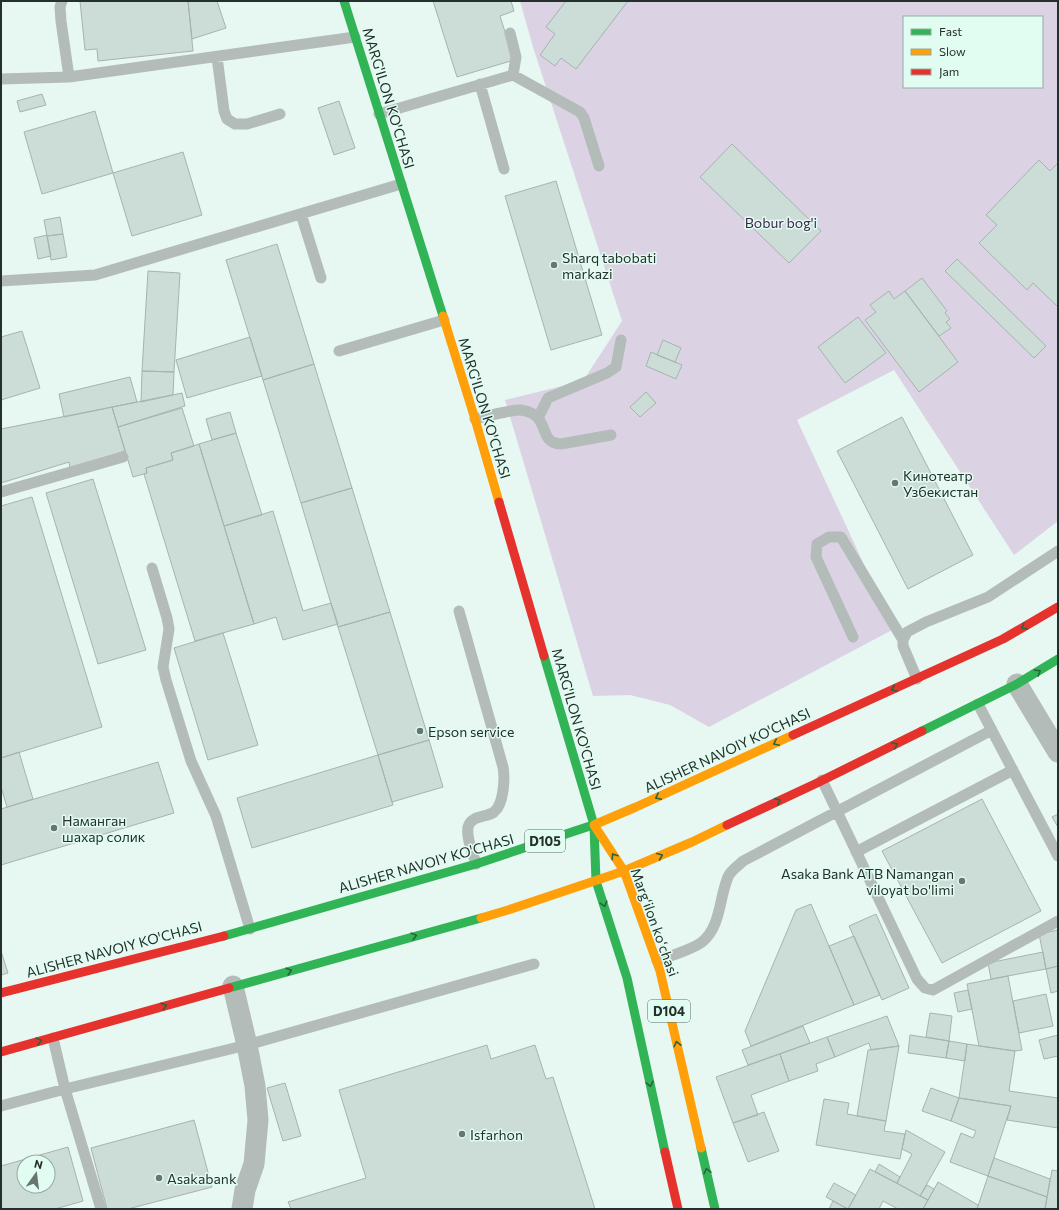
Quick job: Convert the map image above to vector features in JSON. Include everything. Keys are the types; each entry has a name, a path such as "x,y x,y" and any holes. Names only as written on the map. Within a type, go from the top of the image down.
{"main road":[{"name":"MARG'ILON KO'CHASI","path":"344,1 475,419 594,825"},
{"name":"ALISHER NAVOIY KO'CHASI","path":"1,993 250,929 476,864 594,825 1003,639 1058,607"},
{"path":"1,1052 508,910 624,871 692,842 822,780 978,704 1017,684 1058,660"},
{"name":"Margʻilon koʻchasi","path":"594,825 624,871 657,961 716,1209"},
{"name":"D104","path":"594,825 596,880 627,978 678,1209"}],"street":[{"path":"1017,684 1058,752"},
{"path":"233,986 255,1086 258,1120 254,1164 245,1190 242,1209"}],"lane":[{"path":"62,1 60,7 61,21 69,77"},
{"path":"510,33 516,57 513,75"},
{"path":"1,79 69,77 355,37"},
{"path":"216,56 224,111 227,119 235,124 247,124 280,114"},
{"path":"379,114 513,75 580,112 587,124 599,166"},
{"path":"480,84 504,169"},
{"path":"1,281 95,275 401,184"},
{"path":"301,214 320,278"},
{"path":"339,351 444,320"},
{"path":"538,418 548,398 561,391 607,373 616,367 621,340"},
{"path":"475,419 519,409 531,412 538,418 548,438 554,444 611,435"},
{"path":"1,492 123,457"},
{"path":"853,637 816,557 817,544 829,537 841,537 903,640"},
{"path":"917,679 903,646 903,640 907,632 926,622 988,597 1058,551"},
{"path":"152,568 169,629 163,667 166,680 191,761 216,816 250,929"},
{"path":"459,611 505,776 504,789 498,807 494,812 470,822 468,827 468,835 476,864"},
{"path":"978,704 1058,856"},
{"path":"657,961 693,948 708,938 714,927 728,876 743,861 992,730"},
{"path":"856,852 1013,770"},
{"path":"822,780 917,979 925,988 933,990 1058,921"},
{"path":"1,1106 247,1045 534,964"},
{"path":"53,1038 65,1089 101,1209"}],"green space":[{"name":"Bobur bog'i","path":"520,1 1058,1 1058,521 1014,555 894,370 797,420 894,629 709,727 670,705 630,695 593,696 505,400 583,381 622,321 533,47"}],"building":[{"path":"80,1 188,1 193,51 98,61 97,49 85,50"},
{"path":"188,1 217,1 226,28 192,39"},
{"path":"433,1 511,1 514,11 500,16 514,60 457,77"},
{"path":"566,1 628,1 576,69 561,58 555,66 540,55 555,34 546,27"},
{"path":"42,94 46,105 20,112 17,101"},
{"path":"339,101 355,148 334,155 318,108"},
{"path":"95,111 113,173 42,194 24,132"},
{"path":"732,144 821,231 789,263 700,177"},
{"path":"183,152 202,215 132,236 113,173"},
{"path":"1039,160 1050,171 1058,163 1058,307 1033,283 1027,290 979,243 997,225 986,215"},
{"name":"Sharq tabobati markazi","path":"556,181 602,335 551,350 505,196"},
{"path":"60,217 63,234 47,236 44,220"},
{"path":"63,234 67,257 51,260 47,236"},
{"path":"47,235 51,256 38,259 34,238"},
{"path":"277,244 314,364 263,380 226,260"},
{"path":"957,259 1046,346 1034,358 945,271"},
{"path":"148,271 180,273 174,372 142,371"},
{"path":"922,278 947,311 945,313 950,319 946,322 951,328 939,336 905,291"},
{"path":"889,291 894,299 905,291 958,362 919,392 865,320 876,312 870,305"},
{"path":"858,317 886,353 845,383 818,347"},
{"path":"22,331 40,388 1,400 1,337"},
{"path":"250,337 262,376 187,398 176,360"},
{"path":"663,340 681,348 675,362 657,355"},
{"path":"651,352 682,365 676,379 646,366"},
{"path":"314,364 352,488 301,503 263,380"},
{"path":"142,371 174,372 173,395 141,402"},
{"path":"130,377 137,402 64,417 59,394"},
{"path":"646,392 656,403 640,417 630,407"},
{"path":"182,393 185,406 118,427 112,407"},
{"path":"112,407 125,451 70,468 69,462 1,483 1,429"},
{"path":"182,408 194,446 171,453 173,460 146,468 147,473 133,477 118,427"},
{"path":"230,412 236,433 212,440 206,419"},
{"name":"Кинотеатр Узбекистан","path":"902,417 973,555 908,589 837,451"},
{"path":"236,433 262,515 224,526 199,444"},
{"path":"199,444 254,624 195,641 144,474 147,473 146,468 173,460 171,453"},
{"path":"93,479 146,650 98,664 46,493"},
{"path":"352,488 390,612 338,627 301,503"},
{"path":"32,497 102,727 1,758 1,506"},
{"path":"273,511 303,611 331,603 338,624 283,640 276,617 254,624 224,526"},
{"path":"390,612 429,740 378,755 338,627"},
{"path":"223,633 258,745 208,760 174,648"},
{"path":"429,740 443,787 392,802 378,755"},
{"path":"19,752 33,799 7,807 1,787 1,758"},
{"path":"378,755 393,805 252,848 237,798"},
{"path":"158,762 174,813 1,865 1,809"},
{"name":"Asaka Bank ATB Namangan viloyat bo'limi","path":"982,799 1041,911 942,963 882,851"},
{"path":"1058,814 1058,827 1052,817"},
{"path":"811,904 854,1005 751,1046 745,1031 796,910"},
{"path":"876,914 909,988 882,1000 849,926"},
{"path":"1058,930 1058,966 1046,969 1039,934"},
{"path":"854,936 880,995 854,1005 829,946"},
{"path":"1,951 8,973 1,975"},
{"path":"1043,952 1046,969 991,979 988,963"},
{"path":"1058,966 1058,991 1051,993 1046,969"},
{"path":"1008,976 1022,1050 1015,1051 979,1046 967,984"},
{"path":"968,990 972,1009 958,1012 954,993"},
{"path":"1046,994 1053,1026 1019,1033 1013,1001"},
{"path":"930,1013 952,1016 949,1041 926,1037"},
{"path":"887,1016 899,1046 871,1050 869,1043 835,1057 827,1037"},
{"path":"803,1026 810,1043 748,1065 742,1050"},
{"path":"910,1035 949,1041 946,1058 908,1053"},
{"path":"1058,1035 1058,1056 1044,1059 1039,1040"},
{"path":"827,1037 835,1057 816,1064 818,1071 789,1081 780,1054"},
{"path":"949,1041 967,1044 965,1061 946,1058"},
{"path":"967,1044 1015,1051 1009,1091 1058,1098 1058,1128 1007,1120 1011,1106 959,1098"},
{"name":"Isfarhon","path":"487,1045 491,1059 535,1045 546,1079 553,1077 595,1209 291,1209 288,1202 366,1178 339,1090"},
{"path":"899,1046 886,1121 857,1116 868,1050"},
{"path":"780,1054 789,1081 751,1095 758,1115 733,1123 716,1077"},
{"path":"285,1083 301,1136 283,1141 267,1088"},
{"path":"931,1088 959,1098 951,1121 922,1111"},
{"path":"959,1098 1011,1106 988,1176 950,1162 961,1133 973,1138 976,1131 951,1121"},
{"path":"824,1099 849,1103 847,1114 886,1121 884,1131 905,1134 900,1159 816,1145"},
{"path":"764,1112 779,1151 748,1162 733,1123"},
{"path":"194,1120 212,1187 128,1209 107,1209 91,1148"},
{"path":"906,1130 945,1152 920,1196 897,1183 912,1154 902,1149"},
{"path":"68,1147 83,1201 55,1209 1,1209 1,1166 16,1162 16,1194 56,1194 56,1154 43,1154"},
{"path":"994,1158 1050,1179 1047,1197 988,1176"},
{"path":"879,1164 900,1177 897,1183 875,1172"},
{"path":"870,1169 928,1200 923,1209 898,1209 883,1201 879,1209 848,1209"},
{"path":"1052,1170 1058,1171 1058,1209 1045,1209"},
{"path":"988,1176 1047,1197 1045,1209 977,1209"},
{"path":"938,1182 978,1205 977,1209 923,1209"},
{"path":"834,1183 856,1195 848,1209 826,1197"},
{"path":"927,1185 934,1189 928,1200 920,1196"},
{"path":"833,1201 848,1209 829,1209"}],"traffic: fast":[{"path":"344,1 443,316"},
{"path":"544,656 594,825"},
{"path":"922,731 1017,684 1058,659"},
{"path":"224,936 476,864 596,824"},
{"path":"594,826 596,881 627,978 665,1152"},
{"path":"229,988 481,918"},
{"path":"701,1148 715,1209"}],"traffic: slow":[{"path":"443,316 499,502"},
{"path":"596,824 793,735"},
{"path":"594,825 624,871 660,971 701,1148"},
{"path":"481,918 624,871 692,842 727,825"}],"traffic: jam":[{"path":"499,502 544,656"},
{"path":"793,735 1003,639 1058,607"},
{"path":"727,825 817,783 922,731"},
{"path":"1,993 224,936"},
{"path":"1,1052 229,988"},
{"path":"665,1152 678,1209"}],"place":[{"name":"Sharq tabobati markazi","path":"554,265"},
{"name":"Кинотеатр Узбекистан","path":"895,483"},
{"name":"Epson service","path":"420,731"},
{"name":"Наманган шахар солик","path":"54,828"},
{"name":"Asaka Bank ATB Namangan viloyat bo'limi","path":"962,881"},
{"name":"Isfarhon","path":"462,1134"},
{"name":"Asakabank","path":"159,1178"}]}
